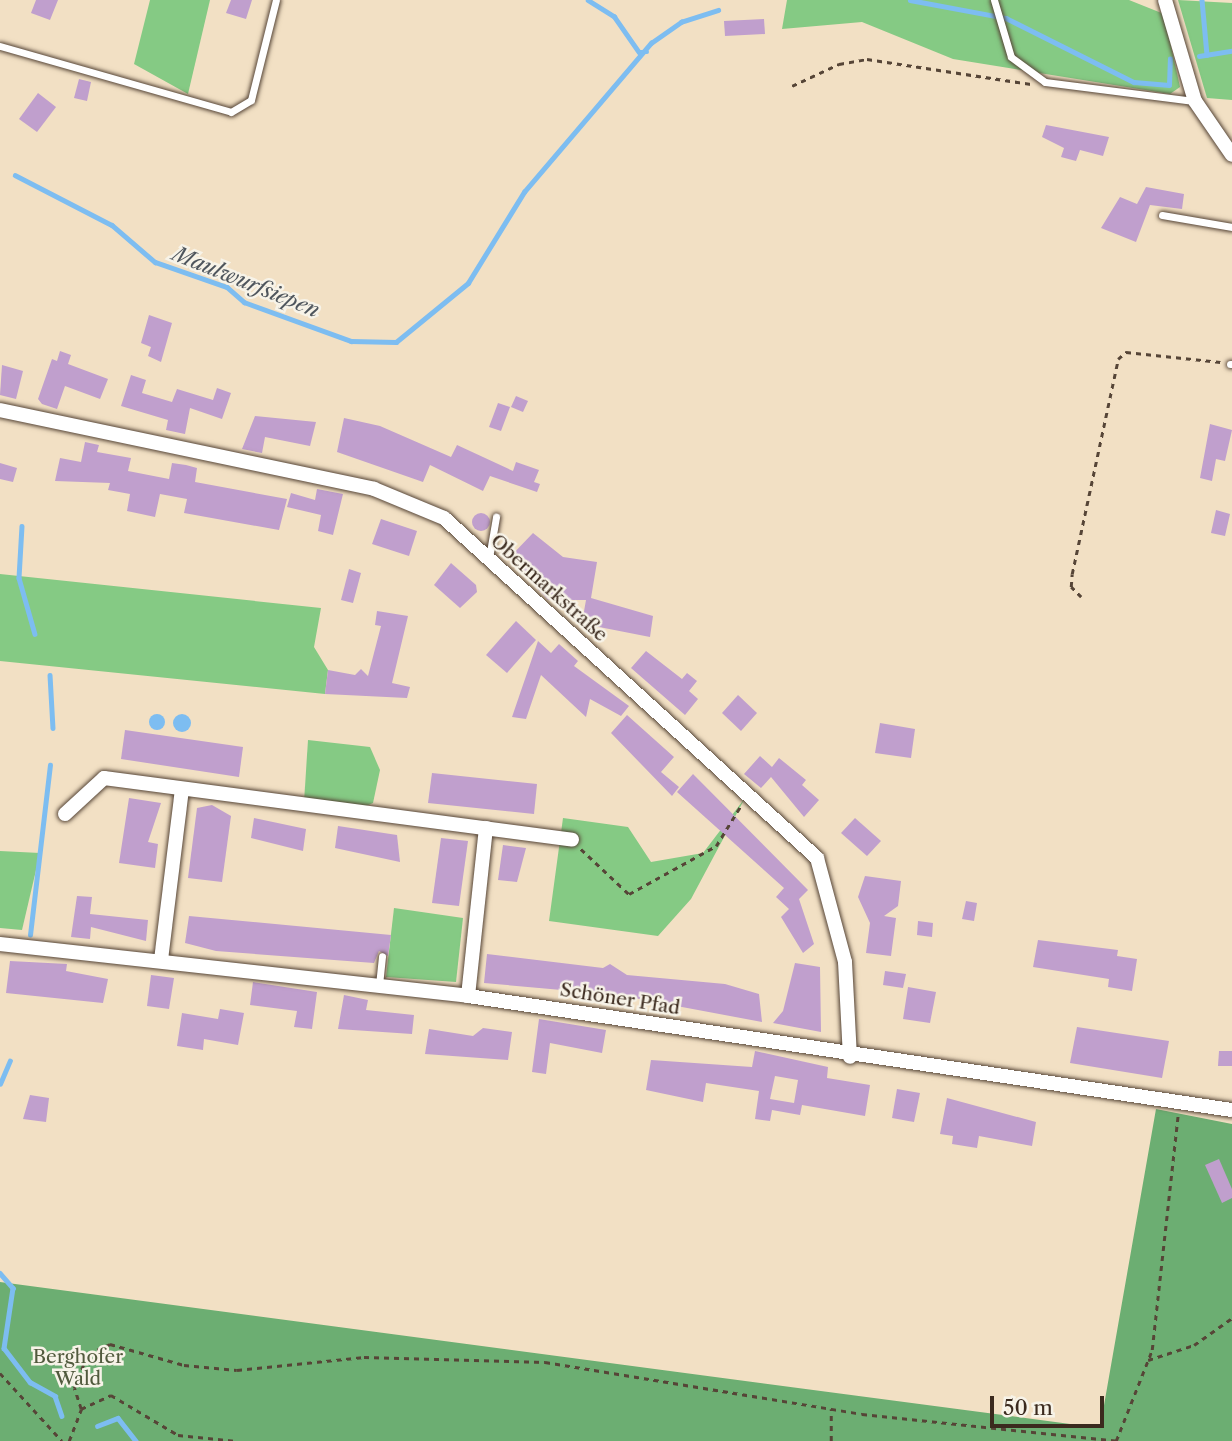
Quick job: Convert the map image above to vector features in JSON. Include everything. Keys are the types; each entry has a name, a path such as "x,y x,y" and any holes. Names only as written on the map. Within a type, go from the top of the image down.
{"street":[{"path":"1165,0 1195,102 1232,155"},
{"name":"Obermarkstraße","path":"0,410 396,495 444,518 795,833 825,876 845,962 854,1038 850,1057"},
{"path":"65,814 100,779 572,840"},
{"path":"161,960 182,790"},
{"path":"468,996 486,828"},
{"name":"Schöner Pfad","path":"0,944 468,996 850,1057 1232,1110"}],"lane":[{"path":"0,46 231,112 251,100 276,0"},
{"path":"994,0 1011,57 1045,82 1195,102"},
{"path":"1162,215 1232,227"},
{"path":"489,560 496,517"},
{"path":"379,985 382,956"}],"path":[{"path":"792,86 839,64 867,59 1023,86 1045,82"},
{"path":"1082,597 1071,587 1072,574 1118,359 1126,352 1231,364"},
{"path":"572,840 629,894 716,846 751,794"},
{"path":"69,1441 80,1409 74,1388 88,1354 110,1344 184,1365 237,1370 364,1357 545,1362 831,1409 1117,1441 1148,1360 1179,1104"},
{"path":"1148,1360 1194,1345 1232,1318"},
{"path":"0,1373 62,1441"},
{"path":"80,1409 111,1395 178,1435 237,1441"},
{"path":"831,1409 831,1441"}],"green space":[{"path":"150,0 210,0 188,94 134,64"},
{"path":"787,0 1129,0 1164,14 1180,87 1170,94 953,59 862,22 782,29"},
{"path":"1178,0 1232,3 1232,100 1207,98"},
{"path":"0,574 321,608 314,647 328,670 325,694 0,661"},
{"path":"308,740 370,747 380,770 373,803 359,809 304,802"},
{"path":"745,798 691,899 658,936 549,921 563,818 628,827 651,862 703,853"},
{"path":"0,851 40,853 22,930 0,928"},
{"path":"394,908 463,918 456,982 386,977"},
{"name":"Berghofer Wald","path":"1156,1109 1232,1124 1232,1441 0,1441 0,1282 1100,1428"}],"water":[{"path":"154,714 160,714 165,722 163,728 154,730 149,725 149,719"},
{"path":"182,714 188,717 191,723 188,729 182,732 176,729 173,723 176,717"}],"building":[{"path":"36,0 58,0 50,20 31,13"},
{"path":"231,0 252,0 246,19 226,13"},
{"path":"764,19 765,34 725,36 724,21"},
{"path":"79,79 91,82 87,101 74,98"},
{"path":"38,93 56,107 37,132 19,119"},
{"path":"1046,125 1109,137 1103,156 1080,150 1076,161 1061,157 1064,148 1042,137"},
{"path":"1146,187 1184,194 1182,209 1150,205 1136,242 1101,228 1120,197 1137,204"},
{"path":"149,315 172,323 161,362 148,356 151,347 141,343"},
{"path":"60,351 71,355 68,364 108,379 100,399 65,386 57,409 42,404 38,399 52,359 57,361"},
{"path":"2,365 23,371 16,399 0,395"},
{"path":"131,375 146,380 142,393 172,402 177,389 213,400 217,388 231,393 222,419 190,408 185,434 166,430 168,420 121,406"},
{"path":"516,396 528,401 523,412 511,407"},
{"path":"498,403 510,407 501,431 489,427"},
{"path":"255,416 316,422 310,446 265,437 262,453 242,449"},
{"path":"344,418 380,426 451,457 457,445 513,471 516,462 539,470 534,482 540,484 537,492 490,476 483,491 430,465 423,482 337,452"},
{"path":"1210,424 1232,430 1225,461 1216,459 1212,481 1200,478"},
{"path":"85,442 99,445 97,452 131,458 128,471 169,479 172,463 186,465 197,468 195,482 287,499 279,530 184,513 187,499 160,494 155,517 127,511 130,494 108,490 110,483 55,481 60,458 81,462"},
{"path":"0,463 17,468 13,482 0,479"},
{"path":"317,489 343,494 333,535 318,531 321,515 287,507 291,493 315,500"},
{"path":"1216,510 1230,514 1225,536 1211,533"},
{"path":"481,513 487,516 490,522 487,528 481,531 475,528 472,522 475,516"},
{"path":"381,519 417,531 409,556 372,544"},
{"path":"533,533 563,557 597,562 591,598 653,616 650,637 594,626 595,619 583,617 586,600 548,600 509,558"},
{"path":"451,563 476,585 477,592 460,608 434,585"},
{"path":"349,569 361,573 353,603 341,600"},
{"path":"377,611 408,616 392,683 410,687 407,698 325,694 328,670 355,675 361,669 368,676 381,626 375,625"},
{"path":"516,621 536,640 507,673 486,655"},
{"path":"538,641 551,653 559,644 578,661 574,666 629,706 621,716 590,699 586,717 541,675 526,719 512,717"},
{"path":"646,651 682,679 687,673 697,681 689,691 698,699 685,715 631,668"},
{"path":"738,695 757,713 741,731 722,713"},
{"path":"627,715 674,757 661,772 679,787 672,796 611,733"},
{"path":"880,723 915,729 911,758 875,753"},
{"path":"125,730 243,747 239,777 121,759"},
{"path":"760,756 772,767 779,758 806,780 802,785 819,800 804,817 771,777 761,788 744,774"},
{"path":"432,773 537,784 534,814 428,803"},
{"path":"693,774 808,890 799,899 814,944 803,953 781,917 789,909 776,897 784,888 677,792"},
{"path":"129,798 161,803 148,842 158,844 155,868 119,863"},
{"path":"212,805 231,816 222,882 188,878 197,808"},
{"path":"254,818 306,829 303,851 251,838"},
{"path":"855,818 881,841 867,856 841,833"},
{"path":"338,826 397,835 400,862 335,848"},
{"path":"441,838 468,841 459,906 432,903"},
{"path":"503,845 526,848 517,882 498,880"},
{"path":"865,876 901,881 898,906 884,916 896,918 891,956 866,953 870,923 858,897"},
{"path":"77,896 92,897 90,914 148,920 146,941 91,927 90,939 71,937"},
{"path":"966,901 977,903 974,921 962,919"},
{"path":"189,916 391,935 388,956 379,951 374,963 216,951 185,943"},
{"path":"918,921 933,923 932,937 917,935"},
{"path":"1038,940 1118,950 1117,956 1137,959 1132,991 1108,987 1109,979 1033,967"},
{"path":"487,954 603,968 610,964 627,975 725,984 759,994 762,1022 618,995 484,983"},
{"path":"10,961 67,964 66,971 108,979 103,1003 6,993"},
{"path":"795,963 820,967 821,1032 773,1023 783,1011"},
{"path":"885,971 906,974 903,988 883,985"},
{"path":"151,975 174,978 169,1009 147,1006"},
{"path":"253,982 317,992 312,1029 294,1027 297,1011 250,1005"},
{"path":"908,987 936,992 930,1023 903,1019"},
{"path":"344,995 368,1000 366,1010 414,1015 412,1034 338,1029"},
{"path":"220,1009 244,1013 238,1045 204,1039 203,1050 177,1046 182,1013 218,1019"},
{"path":"539,1019 606,1030 602,1053 550,1043 546,1074 532,1072"},
{"path":"1077,1027 1169,1041 1162,1078 1070,1063"},
{"path":"483,1028 512,1032 508,1060 425,1054 429,1029 473,1036"},
{"path":"755,1051 828,1067 827,1078 870,1085 865,1116 802,1105 800,1115 772,1110 770,1121 755,1119 759,1091 706,1083 703,1102 646,1090 651,1060 752,1067","holes":["775,1076 798,1080 794,1103 770,1099"]},
{"path":"1219,1051 1232,1051 1232,1066 1218,1066"},
{"path":"897,1089 920,1093 914,1122 892,1118"},
{"path":"30,1095 49,1098 46,1122 23,1119"},
{"path":"947,1098 1036,1122 1032,1146 979,1136 977,1148 952,1144 953,1136 940,1134"},
{"path":"1219,1159 1232,1189 1232,1198 1222,1203 1205,1165"}],"waterway":[{"path":"588,0 614,16 639,52 647,52"},
{"name":"Maulwurfsiepen","path":"910,0 1006,18 1134,82 1169,85 1170,59"},
{"path":"1202,0 1207,55"},
{"name":"Maulwurfsiepen","path":"15,175 112,225 155,262 227,287 244,302 351,341 396,342 468,283 524,192 651,43 681,22 718,10"},
{"path":"1199,56 1232,51"},
{"path":"22,526 19,578 35,634"},
{"path":"50,675 53,728"},
{"path":"30,935 50,765"},
{"path":"0,1084 10,1061"},
{"path":"0,1273 13,1288 4,1348 30,1382 55,1396 62,1416"},
{"path":"97,1426 118,1418 136,1441"}]}
